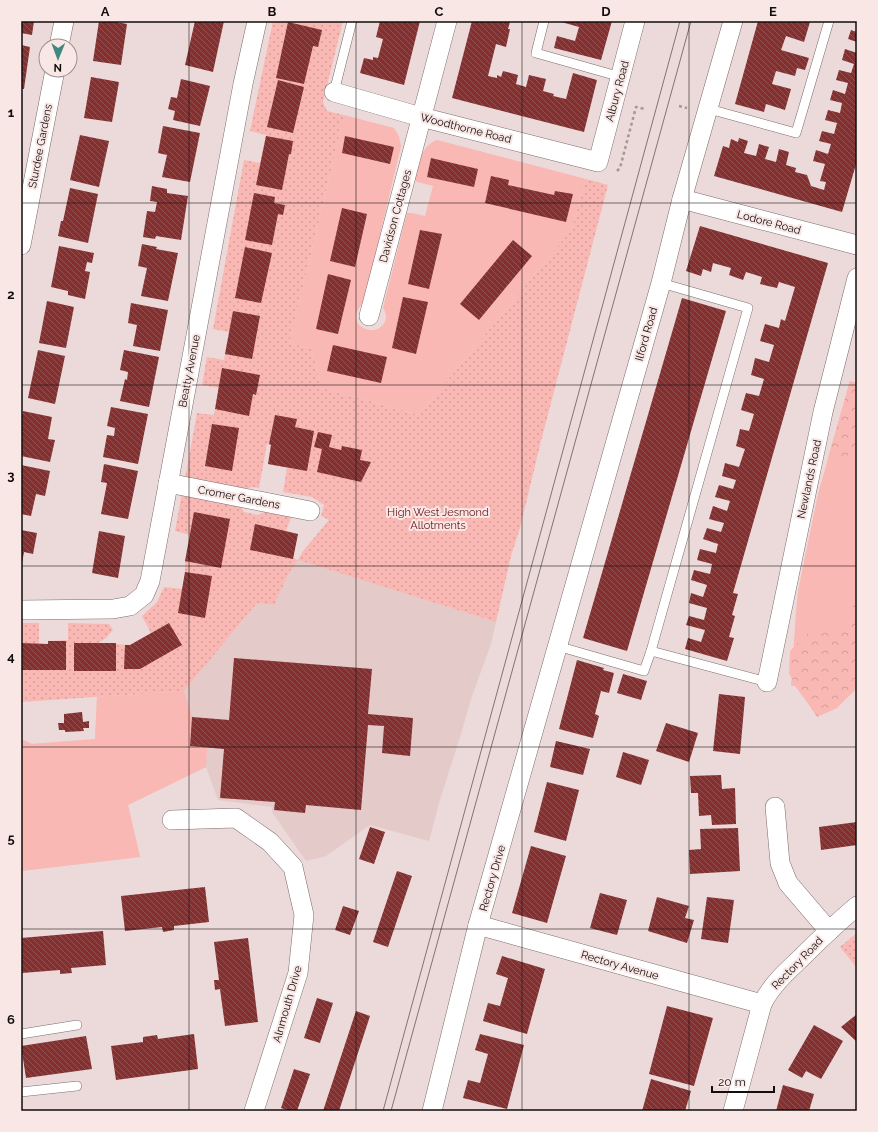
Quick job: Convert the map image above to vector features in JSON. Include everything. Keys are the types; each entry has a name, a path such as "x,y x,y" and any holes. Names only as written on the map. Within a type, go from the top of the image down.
{"street":[{"path":"61,38 64,21"},
{"name":"Beatty Avenue","path":"21,610 113,609 130,606 144,595 150,581 243,84 257,21"},
{"name":"Davidson Cottages","path":"369,316 447,21"},
{"name":"Albury Road","path":"598,162 636,21"},
{"name":"Ilford Road","path":"556,646 661,282 682,199 733,21"},
{"name":"Sturdee Gardens","path":"21,245 53,78"},
{"name":"Woodthorne Road","path":"334,92 421,117 598,162"},
{"name":"Lodore Road","path":"682,199 857,245"},
{"name":"Newlands Road","path":"767,682 823,412 857,278"},
{"name":"Cromer Gardens","path":"168,483 310,511"},
{"name":"Rectory Drive","path":"432,1111 478,925 556,646"},
{"name":"Rectory Road","path":"775,807 780,863 788,883 828,931"},
{"name":"Alnmouth Drive","path":"172,820 236,818 270,842 293,867 304,915 298,973 254,1111"},
{"name":"Rectory Road","path":"733,1111 762,1004 768,993 776,983 828,931 857,906"},
{"name":"Rectory Avenue","path":"478,925 762,1004"}],"lane":[{"path":"334,92 352,21"},
{"path":"544,21 536,53 621,77"},
{"path":"709,109 796,133 828,21"},
{"path":"556,646 644,672 651,651 748,308 661,282"},
{"path":"651,651 767,682"},
{"path":"21,1034 77,1025"},
{"path":"21,1092 77,1086"}],"shaded area":[{"path":"298,560 496,622 491,644 472,696 439,803 429,841 370,825 326,856 306,861 272,812 272,807 218,800 206,767 128,805 140,857 21,871 21,739 32,744 95,739 97,697 184,691 257,603 274,605 289,573"}],"green space":[{"name":"High West Jesmond Allotments","path":"273,21 343,21 323,102 327,111 344,115 289,343 311,349 322,388 419,415 572,229 586,179 608,185 541,441 520,528 511,556 496,622 298,560 303,551 329,520 321,516 324,505 312,497 283,492 287,468 268,464 271,445 267,444 259,488 252,487 243,490 185,479 197,413 214,415 219,388 202,385 207,357 224,360 229,332 213,329 244,160 260,163 266,135 250,131"},
{"path":"344,115 394,128 399,136 401,146 364,302 356,315 358,324 369,330 380,328 386,319 386,314 383,308 407,213 425,216 433,186 417,182 415,180 421,157 431,143 437,140 586,179 572,229 419,415 322,388 311,349 289,343"},
{"path":"850,381 857,383 857,687 815,713 795,686 791,686 798,591 818,494"},
{"path":"850,381 857,383 857,454 828,458"},
{"path":"182,493 241,506 244,512 258,515 268,510 292,515 286,531 298,534 293,558 298,560 289,573 274,605 257,603 184,691 21,702 21,623 39,623 39,644 48,644 48,641 68,640 68,623 109,624 113,630 106,638 98,643 130,645 151,633 142,616 157,602 164,587 182,589 190,535 175,531"},
{"path":"857,592 857,688 837,708 817,717 789,674 790,651 809,632 834,633 852,617 854,594"},
{"path":"184,691 192,717 190,746 207,748 206,767 128,805 140,857 21,871 21,739 32,744 95,739 97,697"},
{"path":"857,933 857,968 840,947"}],"building":[{"path":"21,21 34,21 32,35 21,33"},
{"path":"99,21 111,21 127,24 121,65 93,61"},
{"path":"195,21 224,21 213,72 185,65"},
{"path":"380,21 420,21 404,85 360,73 364,58 373,60 373,57 378,58 383,39 376,37"},
{"path":"472,21 510,22 506,47 496,44 488,76 497,78 497,75 501,77 503,71 518,75 516,84 526,87 529,75 546,79 543,91 554,94 553,96 566,99 573,73 597,80 584,132 452,98"},
{"path":"558,21 612,21 601,60 554,48 557,36 575,41 579,27"},
{"path":"758,21 810,22 804,42 786,36 781,50 809,58 805,70 797,68 795,76 776,71 772,84 791,89 785,110 766,104 764,112 735,104"},
{"path":"288,22 322,30 318,47 313,46 304,84 276,78"},
{"path":"851,30 857,32 857,42 848,39"},
{"path":"21,45 30,47 24,89 21,89"},
{"path":"845,49 857,53 857,161 842,212 714,176 723,146 729,148 731,139 738,142 739,138 748,141 744,153 756,156 759,144 769,147 765,159 776,162 779,149 789,152 786,165 796,168 795,172 807,175 811,186 824,190 826,182 820,181 825,164 813,161 816,150 828,154 831,144 819,141 822,131 834,134 837,123 825,120 828,110 840,113 842,103 830,100 833,90 845,94 848,83 836,80 839,70 851,73 854,64 842,60"},
{"path":"91,77 119,82 112,122 84,118"},
{"path":"181,79 210,86 200,126 173,120 175,111 168,109 171,97 177,98"},
{"path":"278,80 304,87 293,133 267,127"},
{"path":"163,126 200,133 190,182 162,177 167,155 158,153"},
{"path":"80,135 109,141 99,187 70,180"},
{"path":"266,136 293,141 282,190 256,185"},
{"path":"345,136 394,147 390,164 342,153"},
{"path":"431,158 478,169 474,187 427,177"},
{"path":"491,176 509,180 508,185 554,195 555,191 573,194 566,222 485,203"},
{"path":"152,186 167,189 167,193 188,196 181,240 156,236 155,239 143,237 147,211 155,212 157,202 150,201"},
{"path":"70,188 98,194 88,243 58,236 61,221 63,221"},
{"path":"254,193 275,197 274,203 285,205 283,215 278,214 272,245 245,240"},
{"path":"342,208 367,214 355,267 330,261"},
{"path":"700,226 828,263 733,593 738,594 732,615 735,616 729,637 734,638 727,661 685,649 688,638 701,642 705,630 686,625 689,616 704,620 707,608 689,603 691,593 703,597 707,585 691,580 694,570 710,574 712,564 697,560 700,549 716,553 718,544 703,539 707,528 721,532 724,523 709,519 713,506 727,511 730,501 715,497 719,485 733,489 736,480 722,476 725,463 739,467 745,449 736,446 740,429 749,431 754,414 741,410 746,393 759,396 764,379 751,375 755,358 769,362 774,345 760,341 765,324 779,328 781,319 785,321 795,287 779,282 777,288 760,284 762,277 746,272 743,280 729,275 731,268 713,263 711,272 703,269 701,276 686,271"},
{"path":"420,230 442,234 429,289 408,284"},
{"path":"513,240 532,256 479,320 460,304"},
{"path":"142,244 157,247 156,249 178,253 168,301 141,296 147,268 138,266"},
{"path":"59,246 94,253 92,263 87,262 85,271 90,272 85,299 68,295 68,291 51,287"},
{"path":"245,247 272,253 261,303 235,298"},
{"path":"328,274 351,280 338,334 316,329"},
{"path":"403,297 428,302 416,354 392,348"},
{"path":"682,298 726,311 627,651 583,638"},
{"path":"47,301 74,307 66,348 39,343"},
{"path":"131,303 168,310 160,351 133,346 137,325 128,323"},
{"path":"233,311 260,316 252,359 225,354"},
{"path":"333,345 387,357 381,383 327,371"},
{"path":"38,350 65,356 55,404 28,398"},
{"path":"124,350 159,357 149,407 120,401 128,372 120,370"},
{"path":"222,368 260,375 256,395 253,394 249,416 215,409"},
{"path":"111,407 148,414 138,464 103,457 107,435 114,436 115,428 107,426"},
{"path":"23,411 52,417 48,439 55,440 50,462 21,456 21,421"},
{"path":"275,415 297,419 295,427 314,431 307,471 268,464 271,445 269,444"},
{"path":"212,424 239,428 232,471 205,466"},
{"path":"318,432 332,435 329,447 341,450 342,446 362,450 360,460 371,462 361,482 317,472 322,449 314,447"},
{"path":"104,464 138,471 128,519 101,514 107,483 101,482"},
{"path":"21,465 50,471 45,496 36,494 31,516 21,514"},
{"path":"194,512 230,519 221,568 185,561"},
{"path":"255,524 298,534 293,559 250,550"},
{"path":"21,530 37,533 33,554 24,552 22,563"},
{"path":"99,531 125,536 118,578 92,573"},
{"path":"185,572 212,576 205,618 178,613"},
{"path":"169,623 182,645 140,669 124,669 125,645 130,645"},
{"path":"48,641 66,641 66,670 21,670 21,643 48,644"},
{"path":"74,643 116,643 116,671 74,671"},
{"path":"234,658 372,669 368,714 413,718 410,756 382,753 384,726 368,725 361,810 306,805 305,813 274,810 275,802 220,798 224,749 190,746 192,717 229,720"},
{"path":"577,660 604,668 603,670 614,673 609,693 601,691 595,714 599,716 593,738 559,729"},
{"path":"623,674 647,681 641,700 617,693"},
{"path":"719,694 745,697 740,754 713,751"},
{"path":"82,712 83,722 89,721 89,728 83,728 84,731 65,732 65,730 59,730 58,723 64,723 64,714"},
{"path":"666,723 698,733 689,762 656,751"},
{"path":"556,741 590,749 583,775 550,767"},
{"path":"623,752 649,760 641,785 616,777"},
{"path":"721,775 722,789 735,788 736,824 712,825 711,815 699,816 698,793 691,793 690,776"},
{"path":"547,782 579,790 566,841 534,832"},
{"path":"857,822 857,845 821,850 819,827"},
{"path":"370,827 385,832 374,864 359,859"},
{"path":"738,828 740,871 690,874 689,850 701,849 700,829"},
{"path":"531,846 566,856 547,923 512,913"},
{"path":"397,871 412,876 388,947 373,942"},
{"path":"205,887 209,922 174,926 174,930 163,932 162,927 125,931 121,896"},
{"path":"600,893 627,900 617,935 590,928"},
{"path":"657,897 689,906 685,918 694,920 687,943 648,931"},
{"path":"707,897 734,900 728,943 701,939"},
{"path":"343,906 359,911 350,935 335,930"},
{"path":"103,931 106,965 71,968 72,973 60,974 60,970 22,973 21,938"},
{"path":"248,938 258,1022 225,1026 220,989 215,990 214,980 219,980 214,942"},
{"path":"502,956 545,969 527,1034 483,1021 488,1003 500,1006 508,978 496,974"},
{"path":"317,998 333,1003 320,1043 304,1038"},
{"path":"667,1006 713,1018 694,1086 649,1074"},
{"path":"356,1011 370,1016 339,1111 323,1111"},
{"path":"857,1014 857,1042 841,1027"},
{"path":"814,1025 843,1041 821,1079 806,1071 802,1078 788,1070"},
{"path":"194,1034 198,1069 116,1080 111,1046 143,1042 143,1037 157,1035 158,1039"},
{"path":"480,1034 524,1045 507,1109 463,1098 468,1080 480,1083 488,1054 475,1050"},
{"path":"86,1036 92,1069 26,1078 21,1046"},
{"path":"294,1069 310,1074 297,1111 290,1111 281,1108"},
{"path":"651,1079 691,1091 685,1111 642,1111"},
{"path":"783,1085 814,1094 809,1111 776,1111"}],"tram line":[{"path":"383,1111 680,21"},
{"path":"391,1111 691,21"}]}
